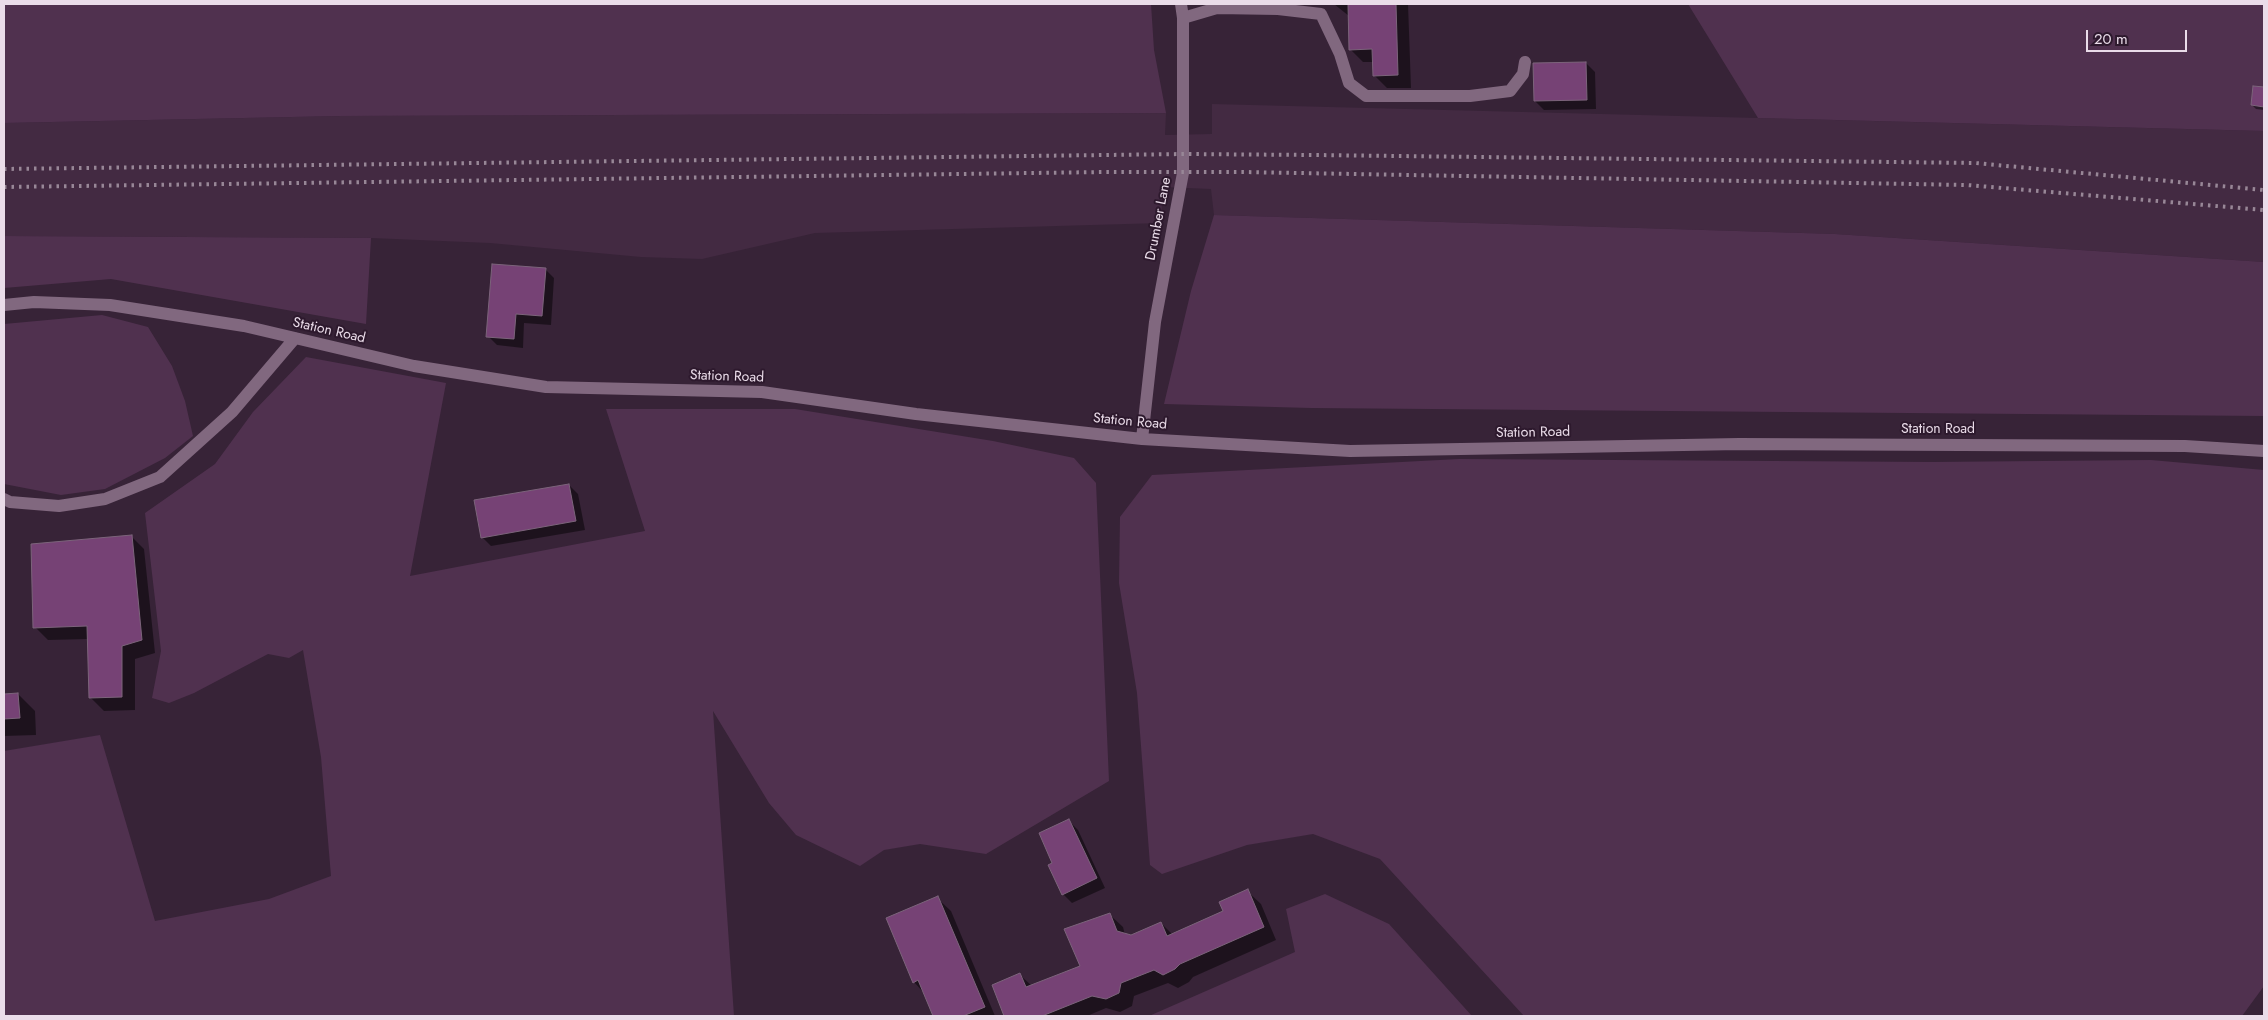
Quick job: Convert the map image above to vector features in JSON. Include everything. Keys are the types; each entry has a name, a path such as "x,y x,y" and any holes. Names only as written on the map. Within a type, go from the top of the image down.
{"street":[{"name":"Drumber Lane","path":"1142,439 1155,322 1183,173 1183,18 1181,4"},
{"path":"1183,18 1217,8 1321,9 1340,54 1349,83 1366,96 1470,96 1510,91 1523,74 1525,62"},
{"name":"Station Road","path":"4,305 34,302 110,305 244,326 414,366 546,387 762,392 916,414 1142,439 1350,451 1759,444 2185,446 2264,451"},
{"path":"4,499 10,502 60,506 105,499 160,477 232,412 295,338"}],"shaded area":[{"path":"4,4 1151,4 1154,50 1166,113 340,116 4,123"},
{"path":"1688,4 2264,4 2264,131 1758,118"},
{"path":"1212,104 2264,131 2264,262 1835,234 1214,215 1211,189 1163,187 1161,223 815,233 702,259 641,257 490,243 371,238 4,236 4,123 340,116 1166,113 1165,135 1212,134"},
{"path":"1214,215 1835,234 2264,262 2264,416 1311,408 1164,404 1191,291"},
{"path":"4,236 371,238 366,324 111,279 4,288"},
{"path":"102,315 148,327 172,366 185,401 193,436 165,458 105,489 61,495 4,484 4,324"},
{"path":"306,357 446,383 410,576 645,531 606,409 795,409 993,441 1074,458 1096,483 1109,781 986,854 920,844 884,850 860,866 796,835 769,803 713,711 734,1016 4,1016 4,751 100,735 155,921 269,899 331,876 321,757 303,650 289,658 268,654 194,693 169,703 152,698 161,651 145,513 215,464 253,412"},
{"path":"1459,459 1932,462 2151,460 2264,470 2264,986 2242,1016 1524,1016 1380,859 1313,834 1247,845 1162,874 1150,865 1137,693 1119,583 1120,517 1152,475"},
{"path":"1325,894 1389,924 1472,1016 1149,1016 1295,952 1286,909"}],"building":[{"path":"1348,4 1396,4 1398,75 1373,76 1372,49 1349,50"},
{"path":"1586,62 1587,100 1534,101 1533,63"},
{"path":"2253,86 2264,87 2264,107 2251,105"},
{"path":"492,264 546,268 542,316 516,314 514,339 486,337"},
{"path":"569,484 576,521 481,538 474,500"},
{"path":"132,535 142,640 122,646 122,697 89,698 87,626 33,628 31,544"},
{"path":"18,693 20,718 4,719 4,694"},
{"path":"1069,819 1097,878 1062,895 1048,865 1052,863 1039,833"},
{"path":"1248,889 1264,927 1180,964 1163,975 1154,970 1121,983 1119,993 1106,999 1092,996 1042,1016 1004,1016 992,985 1020,973 1026,987 1080,966 1064,929 1110,913 1117,931 1131,935 1161,922 1167,936 1223,911 1219,902"},
{"path":"938,896 985,1007 963,1016 933,1016 918,980 913,983 886,918"}],"railway":[{"path":"4,169 1184,154 1315,155 1975,163 2264,190"},
{"path":"4,187 1105,172 1242,172 1967,185 2264,210"}]}
